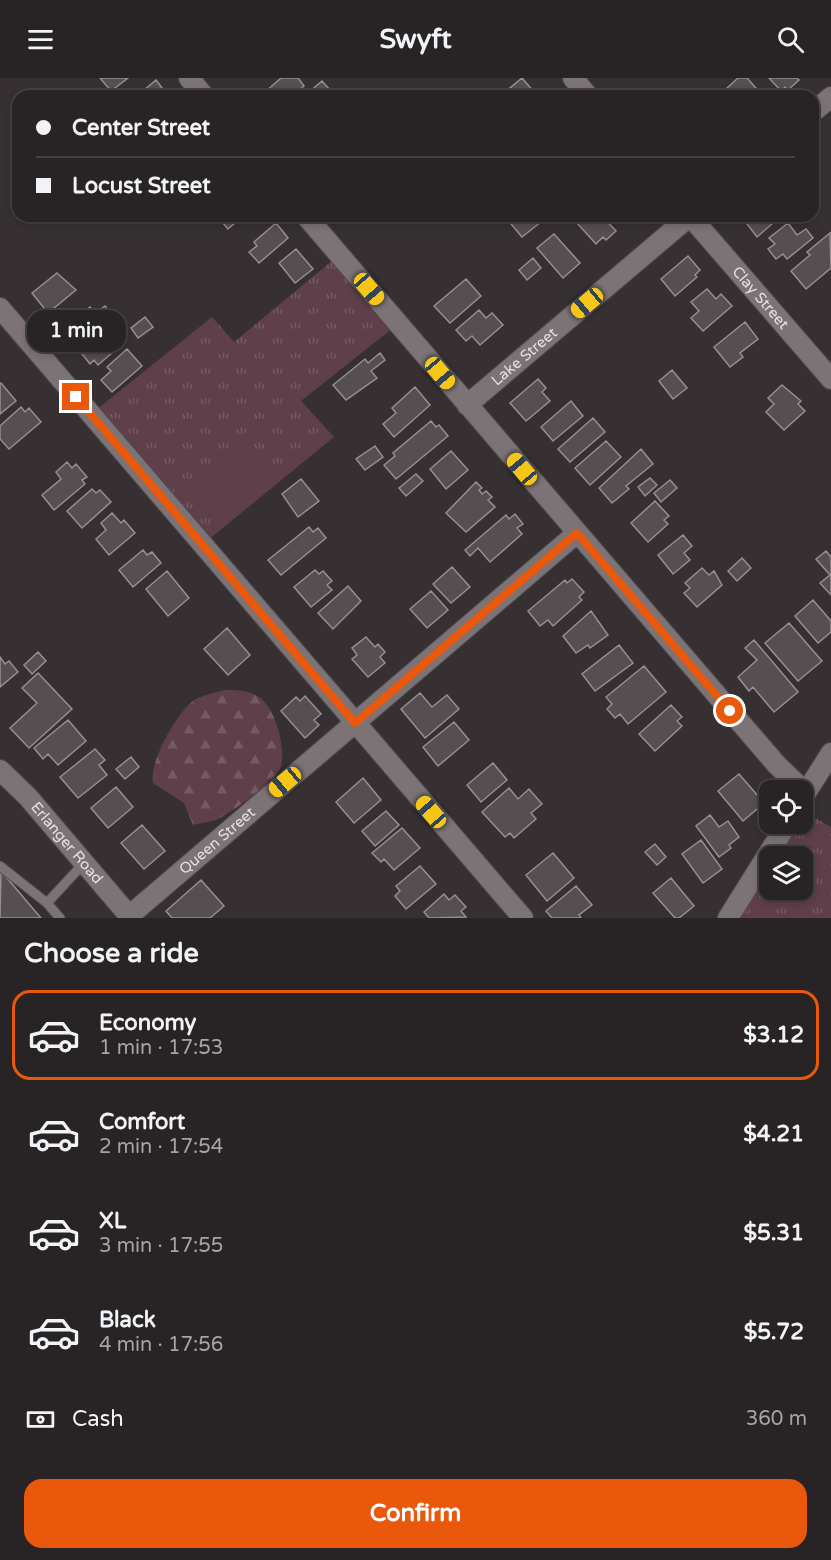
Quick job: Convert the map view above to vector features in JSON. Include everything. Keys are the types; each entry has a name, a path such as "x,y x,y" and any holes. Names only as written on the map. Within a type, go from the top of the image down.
{"street":[{"path":"189,78 199,90"},
{"path":"573,78 583,90"},
{"path":"819,107 831,97"},
{"path":"311,222 790,780"},
{"name":"Lake Street","path":"467,405 683,222"},
{"name":"Clay Street","path":"695,222 831,379"},
{"path":"0,308 523,918"},
{"name":"Queen Street","path":"125,916 577,533"},
{"path":"813,782 831,753"},
{"name":"Erlanger Road","path":"0,770 28,797 125,916"},
{"path":"728,918 781,834"}],"lane":[{"path":"47,903 84,863"},
{"path":"0,866 47,903 60,918"}],"green space":[{"path":"339,255 398,324 301,401 334,437 202,545 91,414 212,317 234,342"},
{"path":"241,441 272,478 216,524 186,487"},
{"path":"224,690 251,693 265,703 278,730 282,761 276,775 241,804 216,820 193,825 184,803 153,783 155,763 165,739 186,707 200,697"},
{"path":"813,817 831,827 831,918 728,918 759,869 759,900 813,900 813,846 773,846 781,834 813,834"}],"building":[{"path":"100,78 128,78 112,90"},
{"path":"281,78 298,78 304,86 299,90 267,90"},
{"path":"522,78 532,90 507,90"},
{"path":"738,78 747,78 758,90 727,90"},
{"path":"769,78 797,78 799,80 788,90 785,87 780,90"},
{"path":"156,80 164,90 144,90"},
{"path":"322,81 330,90 312,90"},
{"path":"222,222 236,222 228,229"},
{"path":"509,222 541,222 522,237"},
{"path":"576,222 608,222 616,231 606,240 603,237 596,244"},
{"path":"746,222 774,222 757,237"},
{"path":"276,223 288,238 259,263 249,252 257,246 254,242"},
{"path":"788,223 797,235 806,229 813,238 787,259 783,254 776,259 768,249 775,244 769,238"},
{"path":"830,233 831,268 806,289 791,271 810,255 807,252"},
{"path":"554,234 580,263 563,278 537,248"},
{"path":"296,249 313,269 295,283 279,263"},
{"path":"688,256 700,270 695,275 697,277 675,296 661,279"},
{"path":"533,258 541,268 527,280 519,270"},
{"path":"57,273 76,290 48,313 32,293"},
{"path":"466,279 481,296 450,323 434,306"},
{"path":"707,289 716,299 721,294 732,306 703,331 691,318 699,311 691,302"},
{"path":"105,306 114,318 81,343 79,339 74,343 65,331 68,328 66,325 90,307 95,313"},
{"path":"479,310 486,318 492,313 503,325 480,345 472,336 466,341 456,330"},
{"path":"145,317 153,327 138,338 131,328"},
{"path":"745,322 758,339 740,353 743,357 730,367 714,347"},
{"path":"113,327 126,341 98,365 94,360 90,364 82,354"},
{"path":"127,349 142,366 112,392 101,380 111,371 107,367"},
{"path":"380,353 385,360 371,371 377,378 346,400 333,385 365,359 368,363"},
{"path":"672,370 687,388 673,399 659,381"},
{"path":"538,379 546,388 542,392 550,401 526,421 510,403"},
{"path":"0,384 16,401 0,414"},
{"path":"782,385 801,401 798,404 805,411 784,430 766,412 774,404 768,398"},
{"path":"415,387 430,405 394,437 383,424 396,413 392,408"},
{"path":"571,401 583,416 553,441 541,427"},
{"path":"21,407 25,412 29,408 41,422 9,449 0,439 0,426"},
{"path":"593,418 605,432 570,462 558,449"},
{"path":"431,421 436,427 439,425 448,436 396,479 384,465 395,456 393,453"},
{"path":"606,441 621,457 590,485 575,468"},
{"path":"375,446 383,457 365,470 356,459"},
{"path":"641,449 653,464 626,486 629,489 612,503 599,488"},
{"path":"451,451 468,470 446,489 430,469"},
{"path":"67,462 72,468 76,464 87,477 82,480 85,484 54,510 42,495 61,479 56,472"},
{"path":"416,474 423,481 406,496 399,488"},
{"path":"650,478 657,485 645,496 638,487"},
{"path":"301,479 319,501 298,517 282,494"},
{"path":"670,480 677,488 661,502 654,493"},
{"path":"476,482 482,488 479,490 482,494 486,491 492,497 488,500 495,507 466,532 446,513"},
{"path":"92,489 96,493 100,490 111,502 82,528 67,511"},
{"path":"655,501 669,516 664,520 668,524 648,542 631,523"},
{"path":"112,513 121,523 124,520 135,533 109,555 96,539 106,530 101,523"},
{"path":"515,514 523,524 517,528 522,534 490,562 478,548 470,556 465,550 506,515 509,519"},
{"path":"309,527 313,532 318,528 326,538 281,575 268,560"},
{"path":"683,535 692,546 684,553 690,560 673,574 658,555"},
{"path":"143,550 147,555 152,552 161,563 133,587 119,570"},
{"path":"826,551 831,557 831,595 820,583 830,575 816,559"},
{"path":"742,558 751,568 737,581 728,571"},
{"path":"452,567 470,587 451,603 433,584"},
{"path":"702,568 709,575 714,571 722,585 697,607 684,593 690,588 685,583"},
{"path":"315,570 319,574 323,571 332,581 327,585 332,590 311,607 294,587"},
{"path":"167,571 189,598 168,616 146,589"},
{"path":"572,579 584,592 579,597 582,600 553,626 548,620 540,626 528,611 565,580 567,583"},
{"path":"348,586 361,601 333,629 318,613"},
{"path":"431,591 448,610 427,628 410,609"},
{"path":"813,600 831,621 831,632 818,643 795,616"},
{"path":"591,611 608,635 590,648 588,645 576,653 563,636"},
{"path":"789,623 822,661 798,681 765,643"},
{"path":"227,628 250,655 228,675 204,649"},
{"path":"366,637 375,647 378,644 385,652 380,657 385,663 368,677 352,659 357,655 352,648"},
{"path":"754,640 798,692 774,712 753,687 749,691 738,677 757,660 745,648"},
{"path":"619,645 633,663 595,691 582,674"},
{"path":"38,652 46,661 32,674 24,665"},
{"path":"0,657 5,664 9,661 18,672 0,687"},
{"path":"644,666 666,692 628,724 620,714 615,718 607,709 612,704 606,697"},
{"path":"38,673 72,709 29,748 10,728 37,703 22,688"},
{"path":"420,693 432,707 447,695 459,709 425,738 401,709"},
{"path":"305,696 321,714 314,720 319,725 305,738 281,711 296,697 300,701"},
{"path":"671,705 682,717 677,721 682,726 655,751 639,734"},
{"path":"68,720 86,741 58,765 48,754 43,759 34,748"},
{"path":"454,722 469,740 438,766 423,747"},
{"path":"95,749 105,760 99,765 107,775 78,798 60,777"},
{"path":"131,757 139,767 125,779 116,769"},
{"path":"493,763 507,780 481,802 467,785"},
{"path":"739,774 759,797 759,807 743,821 718,791"},
{"path":"363,778 381,800 354,823 336,802"},
{"path":"116,787 133,807 108,828 91,808"},
{"path":"509,788 518,799 529,789 542,804 531,813 536,819 514,838 510,833 505,837 482,812"},
{"path":"386,811 399,825 375,846 362,831"},
{"path":"710,815 719,827 728,821 739,837 729,845 731,848 719,857 696,826"},
{"path":"142,825 165,851 144,869 121,843"},
{"path":"402,828 420,848 394,870 384,859 381,862 372,853"},
{"path":"701,840 722,869 703,883 682,854"},
{"path":"655,844 666,857 657,865 645,852"},
{"path":"553,853 574,878 547,901 526,875"},
{"path":"420,866 436,884 406,909 395,896 400,891 396,886"},
{"path":"1,871 41,918 0,918"},
{"path":"671,878 694,906 679,918 675,918 653,893"},
{"path":"201,880 224,906 210,918 172,918 166,911"},
{"path":"576,886 592,905 579,915 581,918 552,918 546,911"},
{"path":"444,894 449,900 455,895 466,907 461,911 466,917 429,918 424,912"}],"route":[{"path":"76,397 355,723 577,533 730,711"}]}
